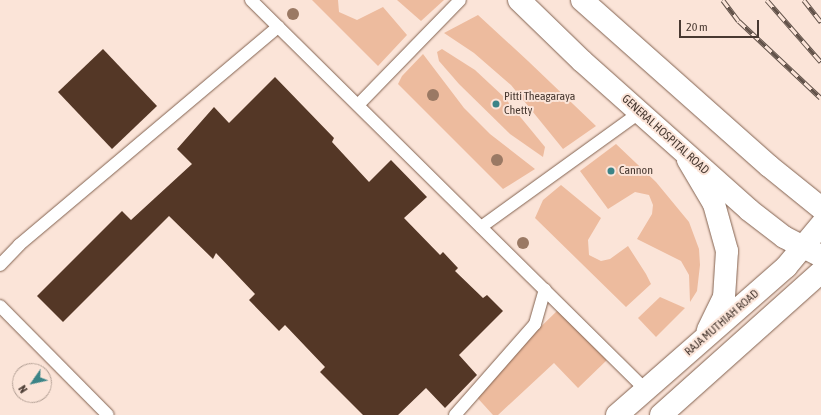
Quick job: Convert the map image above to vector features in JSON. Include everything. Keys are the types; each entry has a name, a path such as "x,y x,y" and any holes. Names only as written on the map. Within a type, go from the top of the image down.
{"main road":[{"name":"GENERAL HOSPITAL ROAD","path":"519,0 639,113 769,227 801,247 821,256"},
{"path":"582,0 769,166 821,208"},
{"path":"682,151 714,204 727,251 724,297 711,327 692,349"},
{"name":"RAJA MUTHIAH ROAD","path":"617,415 786,267 801,247 821,225"},
{"path":"662,415 821,272"}],"lane":[{"path":"251,0 646,390"},
{"path":"358,105 460,0"},
{"path":"0,265 20,245 278,27"},
{"path":"481,227 639,113"},
{"path":"455,415 535,324 544,289"},
{"path":"0,306 108,415"}],"shaded area":[{"path":"312,0 338,0 339,12 357,20 383,7 407,35 378,66"},
{"path":"397,0 444,0 421,21"},
{"path":"478,15 596,126 563,149 511,85 474,53 444,33"},
{"path":"442,49 475,70 504,97 545,147 543,157 510,134 459,84 439,61 437,52"},
{"path":"423,54 464,108 490,134 535,169 503,189 398,84 402,76"},
{"path":"616,144 656,182 689,222 699,249 700,265 697,291 690,302 689,275 681,261 637,239 652,214 653,205 649,195 635,192 608,209 580,171"},
{"path":"561,185 601,218 588,240 589,255 601,261 610,259 628,246 646,274 651,284 626,307 535,218 543,200"},
{"path":"660,297 685,308 656,337 638,318"},
{"path":"559,309 608,359 578,388 554,363 498,415 493,415 473,393"}],"building":[{"path":"103,49 157,106 112,149 58,92"},
{"path":"275,77 334,138 332,142 369,182 391,160 427,197 404,218 440,255 443,252 458,268 455,271 483,298 487,295 503,311 459,355 477,375 445,408 426,388 398,415 363,415 320,372 325,367 285,325 279,331 249,300 255,294 216,253 213,259 169,216 63,322 37,296 122,211 131,220 192,164 177,149 214,107 229,123"}],"railway":[{"path":"723,0 739,21 821,98"},
{"path":"767,0 821,62"},
{"path":"804,0 821,22"}],"place":[{"name":"Pitti Theagaraya Chetty","path":"496,104"},
{"name":"Cannon","path":"611,171"}]}
